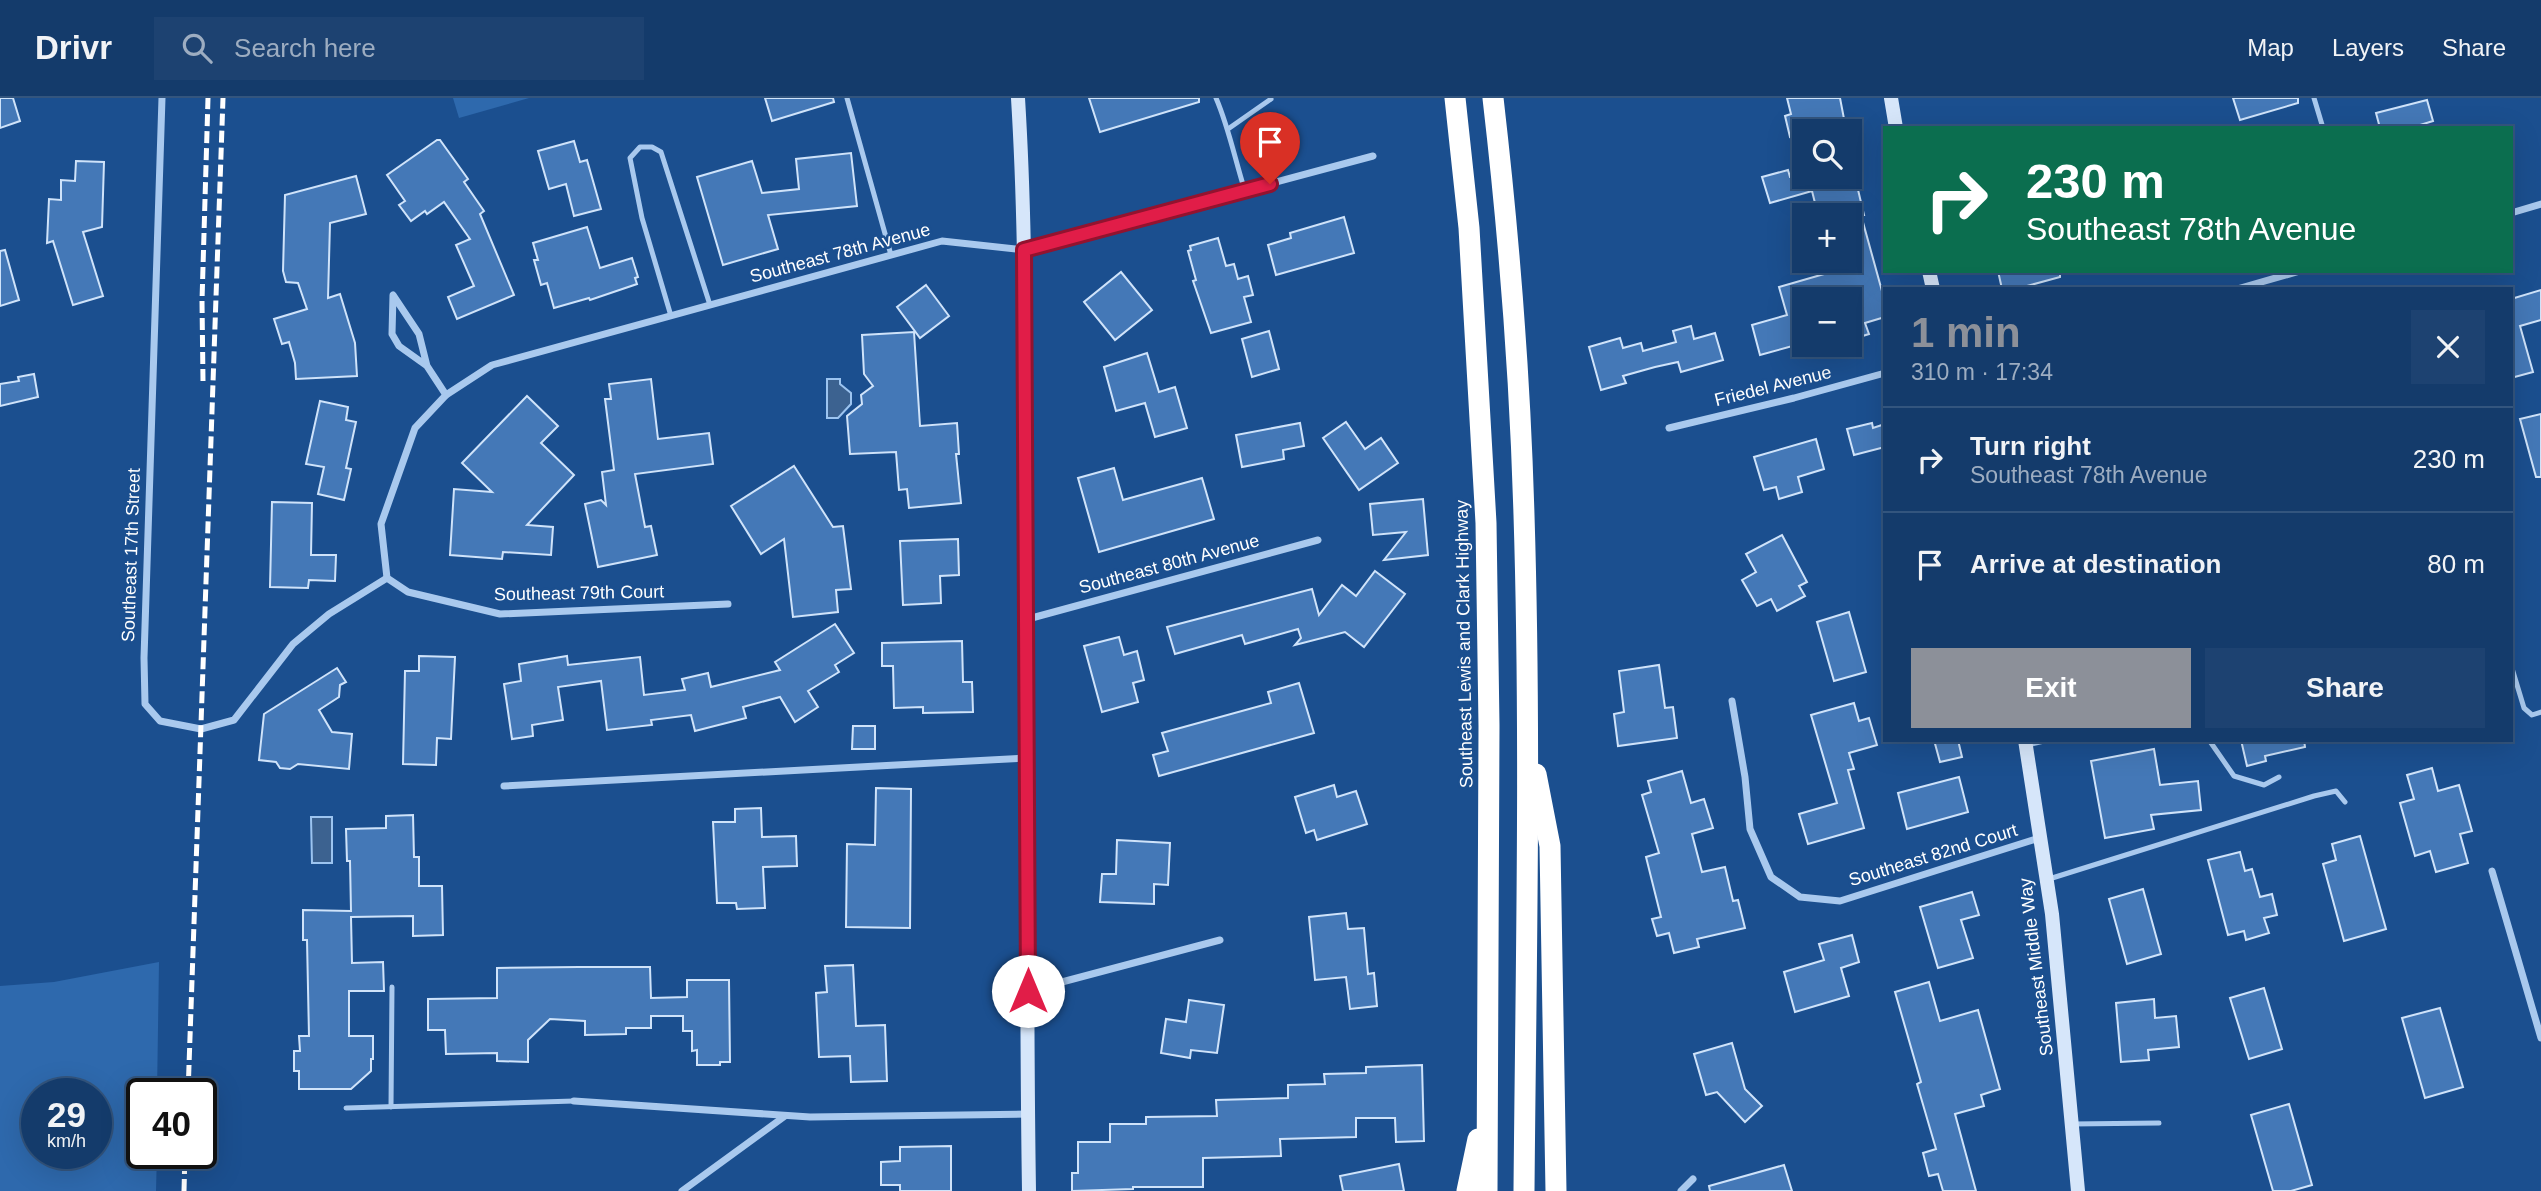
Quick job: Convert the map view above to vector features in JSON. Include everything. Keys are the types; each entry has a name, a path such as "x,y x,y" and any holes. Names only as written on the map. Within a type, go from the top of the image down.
{"highway":[{"name":"Southeast Lewis and Clark Highway","path":"1455,98 1469,228 1486,523 1489,726 1487,1191"},
{"path":"1493,98 1507,224 1524,515 1527,726 1524,1191"},
{"path":"1527,726 1550,846 1556,1191"},
{"path":"1466,1191 1487,1096"}],"street":[{"name":"Southeast 17th Street","path":"162,98 146,589 145,704 160,720 201,729 234,720 293,644 329,614 387,578"},
{"path":"1018,98 1024,250 1028,619 1026,758 1029,1191"},
{"path":"1891,98 1896,126"},
{"name":"Southeast 78th Avenue","path":"446,395 492,365 943,241 1024,250 1373,156"},
{"path":"2513,212 2541,204"},
{"path":"2245,287 2293,273"},
{"path":"387,578 381,524 415,428 446,395 426,366 399,346 392,334 393,295 419,334 426,366"},
{"name":"Friedel Avenue","path":"1669,428 1883,374"},
{"name":"Southeast 80th Avenue","path":"1028,619 1318,540"},
{"name":"Southeast 79th Court","path":"387,578 408,592 500,614 728,604"},
{"name":"Southeast 82nd Court","path":"1732,701 1751,829 1771,877 1800,897 1840,901 2039,838"},
{"name":"Southeast Middle Way","path":"2025,743 2056,956 2078,1191"},
{"path":"504,786 1026,758"},
{"path":"2492,871 2541,1038"},
{"path":"1028,991 1220,940"},
{"path":"574,1101 810,1117 1028,1114"},
{"path":"682,1191 785,1115"},
{"path":"1681,1191 1693,1179"}],"lane":[{"path":"848,98 891,255"},
{"path":"1216,98 1228,129 1245,191"},
{"path":"2314,98 2322,126"},
{"path":"1228,129 1270,99"},
{"path":"671,316 642,218 630,158 640,147 652,147 661,152 710,305"},
{"path":"2513,672 2524,708 2532,715 2541,712"},
{"path":"2210,742 2234,776 2264,785 2279,777"},
{"path":"2046,880 2314,796 2336,791 2345,802"},
{"path":"391,1107 392,987"},
{"path":"346,1108 574,1101"},
{"path":"2072,1124 2159,1123"}],"shaded area":[{"path":"453,98 529,98 459,118"},
{"path":"827,379 840,379 840,384 851,393 851,404 838,418 827,418"},
{"path":"311,817 332,817 332,863 312,863"},
{"path":"159,962 157,1078 126,1078 126,1169 157,1169 156,1191 0,1191 0,986 54,982"}],"building":[{"path":"0,98 13,98 20,121 0,128"},
{"path":"765,98 833,98 834,102 772,121"},
{"path":"1089,98 1199,98 1199,102 1100,132"},
{"path":"1787,98 1840,98 1844,119 1792,119 1790,137 1785,116 1791,114"},
{"path":"2233,98 2298,98 2298,103 2240,120"},
{"path":"2427,100 2433,121 2420,126 2379,126 2376,113"},
{"path":"440,140 468,179 464,182 484,211 480,214 514,295 457,319 448,297 474,286 456,245 470,239 444,202 411,221 399,205 405,201 387,175"},
{"path":"574,141 580,162 587,160 601,209 574,216 566,184 549,189 538,151"},
{"path":"851,153 857,206 768,215 778,249 723,265 697,177 752,161 762,193 799,189 796,159"},
{"path":"76,161 104,162 102,227 83,232 103,296 73,305 53,241 47,243 49,199 61,200 61,180 75,181"},
{"path":"1788,170 1792,177 1792,189 1858,189 1861,203 1815,203 1812,191 1770,203 1762,177"},
{"path":"356,176 366,214 330,223 328,298 340,294 355,343 357,376 296,379 289,342 282,344 274,319 307,309 298,283 286,282 283,271 285,195"},
{"path":"1344,217 1354,253 1276,275 1268,245 1291,238 1290,233"},
{"path":"1862,219 1883,295 1883,318 1865,323 1869,334 1862,336 1862,287 1792,287 1792,346 1760,355 1752,325 1787,315 1779,287 1828,273 1862,273"},
{"path":"587,227 600,268 632,258 638,277 635,278 637,284 590,300 589,298 554,308 547,283 541,285 534,260 538,260 533,243"},
{"path":"1218,238 1226,266 1234,264 1238,279 1248,276 1253,295 1244,297 1251,322 1211,333 1193,281 1196,280 1188,251 1191,250 1190,246"},
{"path":"5,250 19,300 0,306 0,251"},
{"path":"1121,272 1152,310 1115,340 1084,302"},
{"path":"1998,273 2060,273 2060,277 2023,287 2002,287"},
{"path":"926,285 949,316 920,338 897,307"},
{"path":"2541,290 2541,320 2520,326 2533,372 2513,377 2513,298"},
{"path":"1691,326 1694,339 1715,333 1723,360 1681,372 1678,362 1655,367 1623,376 1626,383 1601,390 1589,347 1620,338 1623,348 1641,343 1643,351 1676,342 1673,331"},
{"path":"1269,331 1279,369 1252,377 1242,339"},
{"path":"914,332 920,426 957,423 959,454 956,454 961,503 909,508 907,489 899,490 896,452 850,454 847,416 862,404 861,395 873,386 864,374 862,335"},
{"path":"1147,353 1159,392 1175,387 1187,428 1155,437 1145,403 1116,411 1104,367"},
{"path":"34,374 38,397 0,406 0,384 19,381 18,377"},
{"path":"651,379 658,439 709,433 713,464 635,474 645,527 651,526 657,555 598,567 585,504 601,500 606,505 602,472 614,470 605,399 611,399 609,384"},
{"path":"527,396 558,426 541,443 574,475 527,525 553,527 551,555 503,552 502,559 450,555 454,489 492,492 462,463"},
{"path":"320,401 348,407 346,420 356,422 346,468 351,469 344,500 318,494 324,467 306,464"},
{"path":"2541,414 2541,477 2536,477 2520,419"},
{"path":"1346,422 1365,449 1381,438 1398,463 1359,490 1323,438"},
{"path":"1300,423 1304,446 1283,450 1284,459 1242,467 1236,435"},
{"path":"1872,423 1873,428 1883,425 1883,448 1854,455 1847,429"},
{"path":"1816,439 1824,469 1798,477 1802,492 1779,499 1776,487 1764,490 1754,457"},
{"path":"794,466 833,527 843,526 851,589 836,590 838,612 793,617 784,539 761,554 731,506"},
{"path":"1114,468 1123,500 1202,478 1214,519 1099,552 1078,478"},
{"path":"1423,499 1428,555 1384,560 1406,532 1373,535 1370,504"},
{"path":"272,502 312,503 311,555 336,555 335,581 309,580 308,588 270,587"},
{"path":"1782,535 1807,582 1799,586 1805,596 1777,611 1771,599 1757,606 1742,580 1756,572 1746,554"},
{"path":"958,539 959,575 940,576 941,603 903,605 900,541"},
{"path":"1375,571 1405,594 1364,647 1345,632 1295,645 1301,638 1298,629 1245,644 1242,635 1175,654 1167,627 1312,589 1319,615 1342,585 1356,596"},
{"path":"1849,612 1866,672 1834,681 1817,622"},
{"path":"835,624 854,653 835,665 839,672 808,691 818,707 795,722 780,697 743,707 746,718 695,731 691,715 651,720 652,725 607,730 601,681 558,687 563,720 532,725 533,736 512,739 504,684 521,681 519,664 567,656 568,665 640,657 644,695 685,690 682,679 708,673 711,687 780,670 775,662"},
{"path":"1119,637 1124,655 1137,651 1144,680 1133,683 1138,702 1102,712 1084,646"},
{"path":"962,641 963,682 972,682 973,712 923,713 923,707 894,708 893,666 882,666 882,643"},
{"path":"419,656 455,657 451,739 437,738 436,765 403,764 405,671 419,671"},
{"path":"1659,665 1665,708 1673,707 1677,738 1618,746 1614,714 1624,712 1619,671"},
{"path":"337,668 346,682 340,685 339,697 319,710 332,732 352,734 349,769 298,764 290,769 280,768 276,762 259,760 264,714"},
{"path":"1299,683 1314,733 1159,776 1153,755 1168,751 1162,733 1271,703 1268,692"},
{"path":"1854,703 1859,721 1869,718 1877,745 1849,753 1854,769 1848,770 1864,828 1808,844 1799,814 1837,803 1811,715"},
{"path":"853,726 875,726 875,749 852,749"},
{"path":"1935,742 1958,742 1962,757 1940,762"},
{"path":"2241,742 2304,742 2305,747 2265,756 2266,761 2247,766"},
{"path":"2154,749 2160,785 2198,781 2201,810 2151,815 2154,829 2105,838 2091,761"},
{"path":"2432,768 2438,791 2459,785 2472,831 2460,834 2468,863 2436,872 2430,851 2415,856 2400,803 2414,799 2407,775"},
{"path":"1682,771 1691,803 1704,799 1713,828 1692,834 1702,872 1725,867 1733,901 1738,900 1745,928 1697,939 1699,947 1674,953 1669,933 1657,936 1652,919 1661,917 1646,857 1659,853 1642,795 1651,792 1648,781"},
{"path":"1959,777 1968,812 1907,829 1898,793"},
{"path":"1334,785 1337,797 1356,791 1367,824 1317,840 1314,830 1306,833 1295,797"},
{"path":"876,788 911,789 910,928 846,927 847,844 875,845"},
{"path":"761,808 762,837 796,836 797,866 763,867 765,908 737,909 736,903 717,903 713,822 735,822 735,809"},
{"path":"413,815 414,857 419,857 419,886 442,886 443,935 413,936 413,916 351,917 352,963 383,962 384,991 349,991 349,1036 373,1036 371,1071 351,1089 299,1089 299,1071 294,1071 294,1051 300,1051 299,1036 309,1036 307,940 303,940 303,910 351,911 346,829 386,828 386,816"},
{"path":"2360,836 2386,929 2344,941 2323,864 2336,860 2332,844"},
{"path":"1117,840 1170,843 1168,885 1154,884 1154,904 1100,902 1102,874 1116,874"},
{"path":"2240,852 2245,871 2252,869 2260,897 2272,894 2277,915 2264,918 2269,933 2246,940 2244,931 2228,935 2208,860"},
{"path":"2143,889 2161,954 2127,964 2109,899"},
{"path":"1972,892 1979,915 1961,920 1973,958 1938,968 1920,907"},
{"path":"1346,913 1348,929 1364,928 1368,974 1374,973 1377,1006 1350,1009 1346,977 1315,980 1309,917"},
{"path":"1852,935 1859,962 1841,968 1849,996 1795,1012 1784,972 1824,960 1819,944"},
{"path":"853,965 856,1026 885,1025 887,1081 851,1082 850,1056 819,1057 816,993 827,992 825,966"},
{"path":"650,967 651,998 687,997 687,980 729,980 730,1062 697,1065 697,1050 692,1051 692,1031 683,1031 683,1016 651,1016 651,1028 626,1028 626,1034 585,1035 585,1021 550,1019 528,1040 528,1062 497,1061 497,1053 446,1054 445,1030 428,1030 428,999 497,998 497,968"},
{"path":"1929,982 1940,1021 1978,1010 2000,1089 1981,1095 1984,1106 1955,1114 1976,1191 1943,1191 1938,1174 1929,1176 1923,1153 1936,1149 1917,1084 1921,1082 1895,992"},
{"path":"2264,988 2282,1049 2249,1059 2230,998"},
{"path":"2154,999 2155,1018 2176,1016 2179,1047 2148,1050 2149,1060 2121,1062 2116,1003"},
{"path":"1189,1000 1224,1005 1217,1053 1191,1050 1190,1058 1161,1053 1166,1019 1186,1022"},
{"path":"2440,1008 2463,1087 2425,1098 2402,1018"},
{"path":"1732,1043 1745,1089 1762,1106 1745,1122 1717,1092 1706,1095 1694,1054"},
{"path":"1422,1065 1424,1141 1396,1142 1395,1118 1356,1118 1356,1137 1280,1139 1281,1156 1203,1158 1203,1187 1133,1187 1072,1191 1072,1173 1078,1173 1078,1142 1110,1142 1110,1124 1146,1124 1146,1117 1217,1116 1216,1100 1288,1098 1288,1085 1325,1084 1324,1074 1366,1073 1366,1067"},
{"path":"2289,1104 2312,1185 2291,1191 2273,1191 2251,1115"},
{"path":"951,1146 951,1191 900,1191 900,1185 881,1185 881,1162 900,1161 900,1147"},
{"path":"1399,1164 1404,1191 1343,1191 1340,1176"},
{"path":"1784,1165 1792,1191 1710,1191 1709,1186"}],"railway":[{"path":"203,381 202,301 208,98"},
{"path":"189,1078 223,98"},
{"path":"184,1191 185,1169"}],"route":[{"path":"1028,991 1024,250 1270,184"}]}
